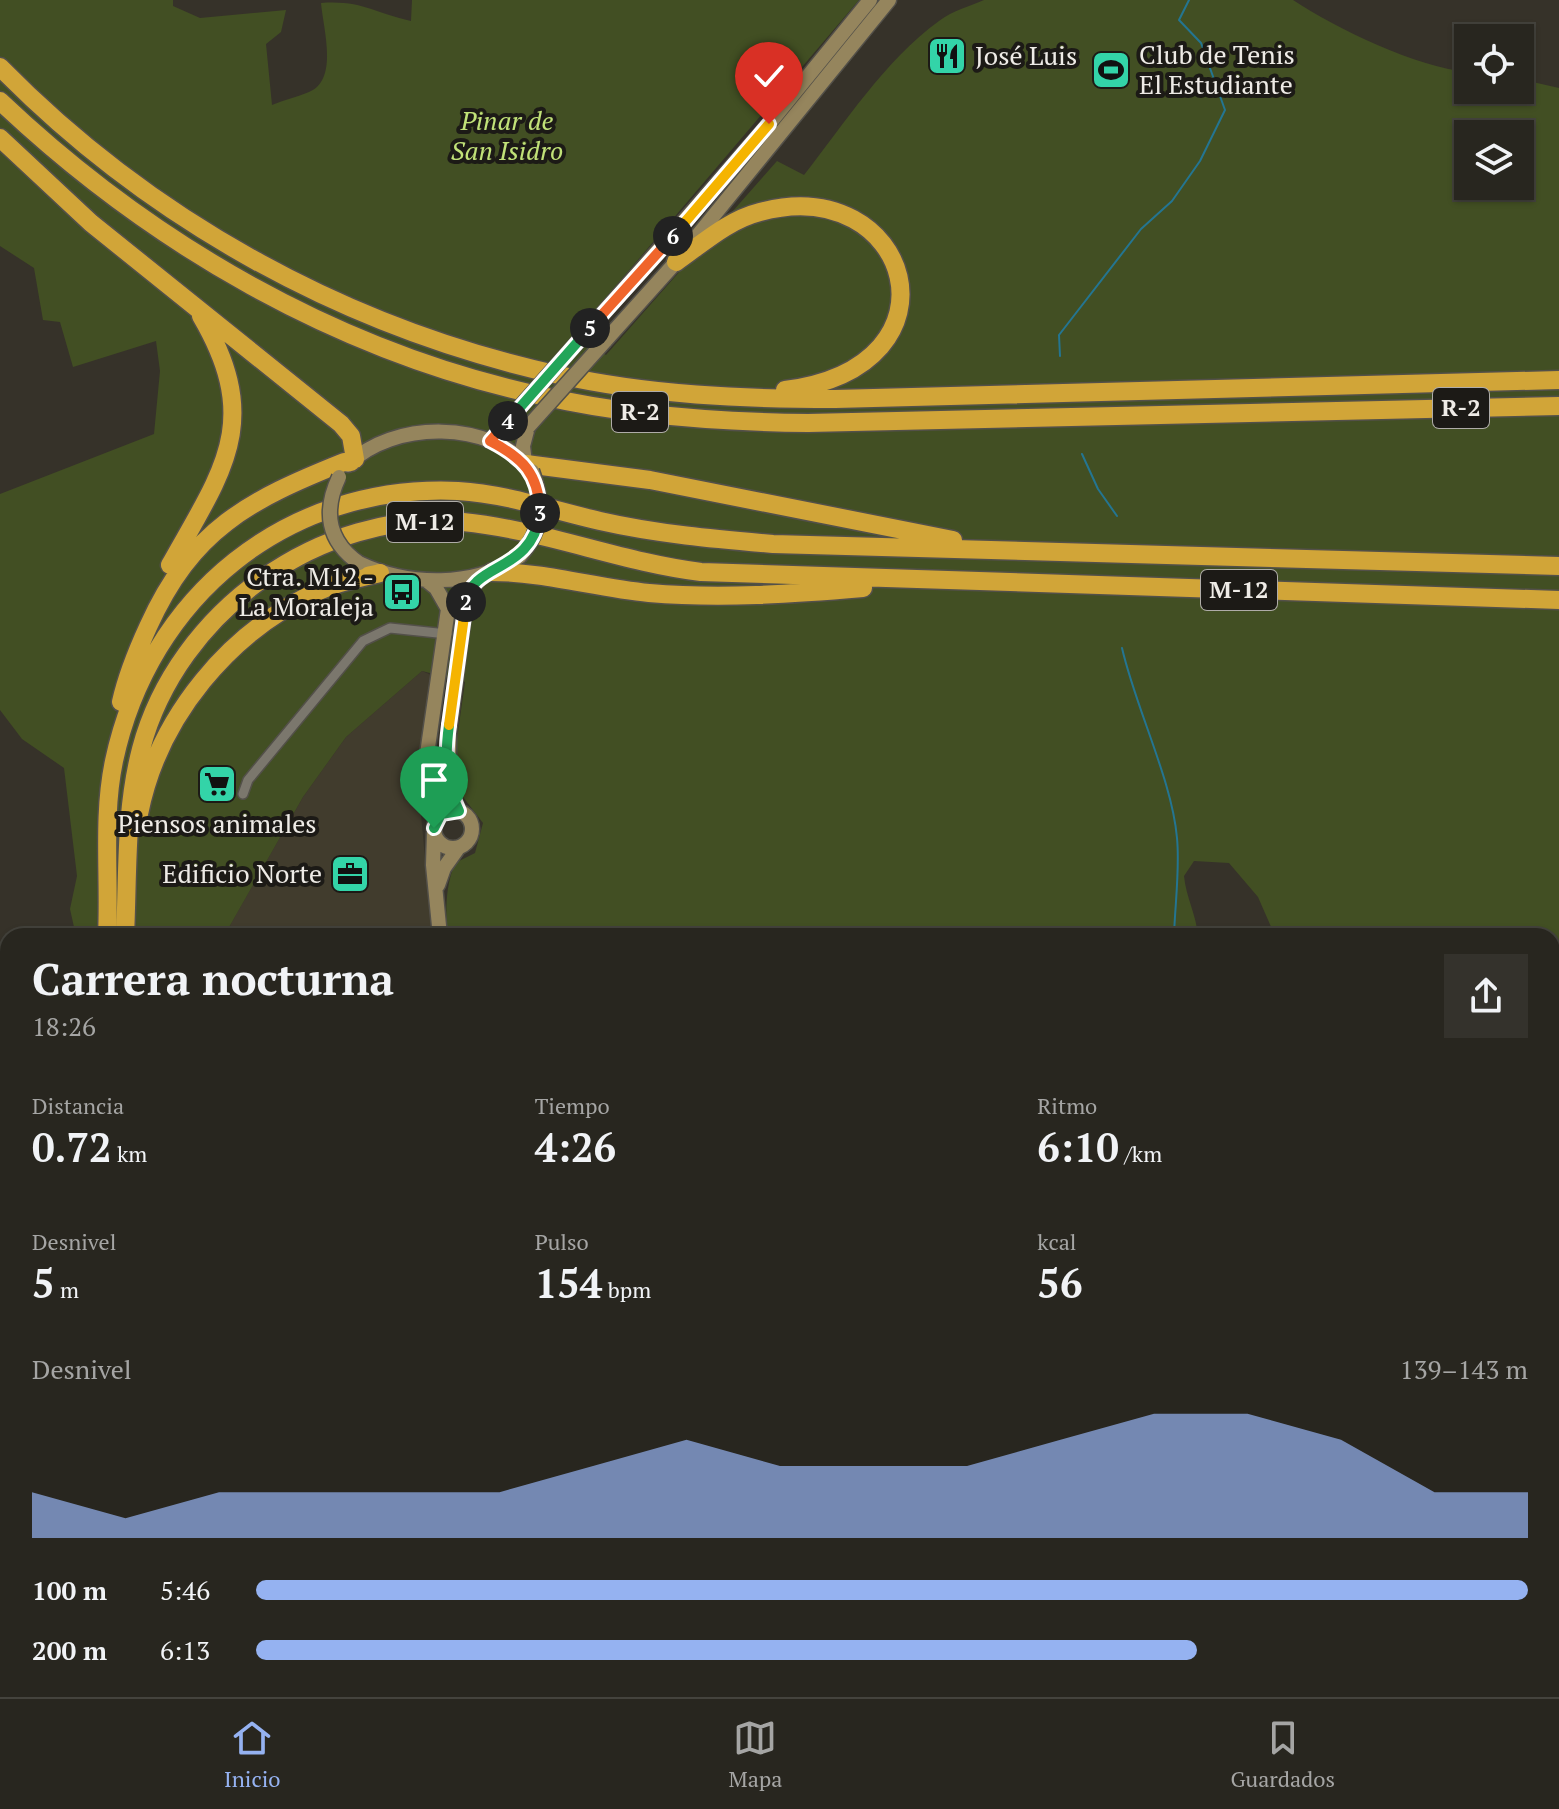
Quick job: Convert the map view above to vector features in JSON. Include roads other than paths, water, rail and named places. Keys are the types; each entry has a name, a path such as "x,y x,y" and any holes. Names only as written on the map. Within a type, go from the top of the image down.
{"highway":[{"name":"R-2","path":"0,67 103,160 175,212 244,255 306,288 402,328 560,376 726,397 835,399 1559,380"},
{"name":"R-2","path":"0,101 84,175 133,212 233,276 349,333 471,378 544,397 645,413 782,423 1559,406"},
{"path":"0,138 91,223 341,424 351,436 348,466"},
{"path":"560,376 719,390 805,388 832,381 866,363 892,332 900,306 898,271 885,246 870,230 832,212 786,208 759,212 727,226 676,262"},
{"path":"113,764 110,749 132,662 160,583 216,485 231,438 232,400 228,375 218,347 195,307"},
{"path":"132,662 173,577 210,532 262,497 344,462 348,466"},
{"path":"528,466 650,480 947,539 1047,549"},
{"name":"M-12","path":"107,928 109,797 113,764 125,715 153,654 202,588 227,566 288,526 349,502 408,492 459,491 495,495 600,521 697,537 773,544 1047,549 1559,566"},
{"name":"M-12","path":"125,928 130,798 141,746 158,702 203,631 247,589 293,560 348,536 402,524 461,522 523,533 662,567 747,575 1559,600"},
{"path":"128,860 143,795 157,756 182,710 213,669 244,639 300,600 335,584 380,573"},
{"path":"488,573 538,575 647,593 699,596 761,596 920,581"}],"street":[{"path":"490,441 769,124 870,0"},
{"path":"437,889 444,868 469,839 472,826 459,811 449,789 449,731 467,593 488,573 520,556 539,527 540,498 523,446 528,427 676,262 889,0"},
{"path":"488,573 426,580 380,573 359,563 341,549 332,532 330,495 348,466 377,445 408,435 455,433 490,441 528,466"},
{"path":"426,580 436,588 448,609 447,634 427,754 435,826 439,928"},
{"path":"243,794 248,780 363,641 390,628 447,634"},
{"path":"435,826 446,811 459,811"},
{"path":"435,826 443,846 459,847"}],"waterway":[{"path":"1060,356 1059,335 1141,229 1172,201 1200,161 1225,110 1201,43 1179,20 1189,0"},
{"path":"1082,454 1098,489 1117,516"},
{"path":"1122,648 1174,816 1178,862 1174,928"}],"place":[{"name":"José Luis","path":"947,56"},
{"name":"Club de Tenis El Estudiante","path":"1111,70"},
{"name":"Ctra. M12 - La Moraleja","path":"402,592"},
{"name":"Piensos animales","path":"217,784"},
{"name":"Edificio Norte","path":"350,874"}],"park label":[{"name":"Pinar de San Isidro","path":"507,136"}]}
